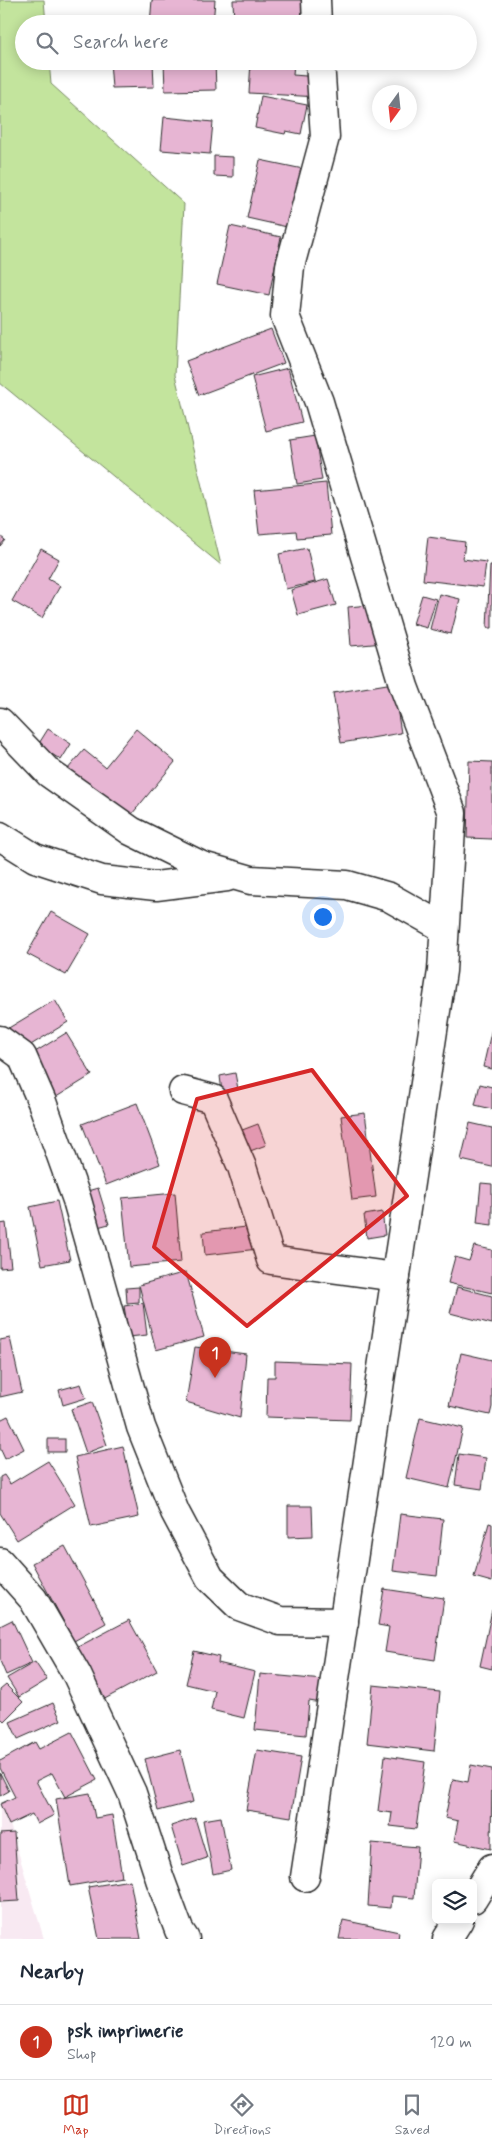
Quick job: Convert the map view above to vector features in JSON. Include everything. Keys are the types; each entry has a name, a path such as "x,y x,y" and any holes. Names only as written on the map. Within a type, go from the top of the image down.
{"street":[{"path":"316,0 317,15"},
{"path":"305,1877 442,971 452,813 404,687 319,402 285,316 290,266 325,138 321,70"},
{"path":"0,722 49,773 131,831 202,866 251,880 347,885 389,897 444,928"},
{"path":"0,836 35,858 102,880 156,886 236,876"},
{"path":"0,1040 22,1056 42,1102 77,1200 142,1426 175,1512 210,1578 239,1606 280,1621 344,1622"},
{"path":"183,1091 213,1099 242,1166 271,1260 396,1277"},
{"path":"0,1562 33,1599 77,1675 132,1793 160,1880 179,1930 185,1939"},
{"path":"477,1892 492,1868"},
{"path":"447,1939 456,1924"}],"highlighted area":[{"path":"312,1070 407,1196 247,1326 154,1247 197,1099"}],"shaded area":[{"path":"0,1805 6,1811 44,1939 0,1939"}],"green space":[{"path":"0,0 44,0 45,15 15,15 15,70 50,70 51,84 184,204 175,375 221,565 0,383"}],"building":[{"path":"152,0 215,0 214,15 151,15"},
{"path":"233,0 306,0 307,15 234,15"},
{"path":"111,70 153,70 154,87 112,88"},
{"path":"164,70 215,70 216,90 165,91"},
{"path":"250,70 293,70 293,75 319,77 318,97 249,93"},
{"path":"261,96 307,105 301,134 286,131 285,134 255,128"},
{"path":"164,117 213,122 210,154 161,150"},
{"path":"214,156 233,157 233,177 214,176"},
{"path":"260,160 308,170 296,229 247,218"},
{"path":"230,226 281,237 269,295 217,284"},
{"path":"271,329 284,363 199,395 186,361"},
{"path":"288,368 302,422 266,431 252,377"},
{"path":"315,436 322,480 297,484 290,440"},
{"path":"326,483 331,535 297,538 296,531 259,534 254,490"},
{"path":"0,536 5,540 0,546"},
{"path":"428,537 465,542 463,559 486,562 483,587 423,580"},
{"path":"307,548 315,582 286,589 279,554"},
{"path":"41,549 59,559 48,579 60,586 42,618 12,601"},
{"path":"490,565 492,565 492,628 487,628"},
{"path":"328,579 336,605 298,615 291,590"},
{"path":"439,594 460,599 451,634 430,629"},
{"path":"422,595 436,599 427,628 413,624"},
{"path":"380,604 383,643 351,646 348,607"},
{"path":"393,683 401,733 341,743 333,693"},
{"path":"48,729 71,744 61,760 38,745"},
{"path":"136,729 175,762 127,820 67,770 84,750 105,767"},
{"path":"469,761 492,762 492,839 467,838"},
{"path":"51,912 90,934 66,975 27,954"},
{"path":"55,1000 68,1022 21,1051 7,1029"},
{"path":"492,1028 492,1069 483,1067"},
{"path":"66,1033 92,1075 53,1099 27,1057"},
{"path":"235,1073 238,1089 222,1092 220,1076"},
{"path":"480,1084 492,1087 492,1109 475,1105"},
{"path":"137,1103 160,1164 106,1185 82,1124"},
{"path":"365,1113 376,1197 352,1200 341,1116"},
{"path":"470,1123 492,1128 492,1167 461,1160"},
{"path":"258,1124 266,1145 245,1153 237,1132"},
{"path":"481,1183 492,1184 492,1225 477,1223"},
{"path":"98,1188 109,1224 90,1229 80,1193"},
{"path":"175,1193 181,1262 129,1267 122,1198"},
{"path":"57,1201 70,1260 42,1265 30,1207"},
{"path":"382,1212 385,1235 367,1238 364,1215"},
{"path":"6,1223 11,1267 0,1268 0,1224"},
{"path":"255,1226 258,1249 205,1255 203,1232"},
{"path":"474,1246 492,1250 492,1293 448,1283 455,1257 469,1261"},
{"path":"186,1272 204,1337 156,1350 139,1285"},
{"path":"139,1287 139,1302 127,1303 126,1288"},
{"path":"457,1287 492,1296 492,1324 450,1313"},
{"path":"143,1303 147,1335 129,1337 124,1306"},
{"path":"10,1338 22,1392 0,1397 0,1340"},
{"path":"195,1347 246,1354 240,1418 186,1402"},
{"path":"461,1353 492,1360 492,1407 490,1415 449,1406"},
{"path":"275,1361 352,1364 350,1420 266,1417 267,1377 275,1377"},
{"path":"81,1384 86,1398 63,1405 59,1390"},
{"path":"92,1402 107,1445 86,1453 71,1409"},
{"path":"8,1416 24,1449 5,1459 0,1448 0,1420"},
{"path":"420,1418 463,1428 449,1488 406,1478"},
{"path":"48,1439 65,1439 65,1452 48,1452"},
{"path":"123,1446 139,1517 91,1527 75,1457"},
{"path":"459,1454 486,1458 482,1489 455,1485"},
{"path":"48,1461 75,1504 17,1540 0,1513 0,1477 4,1475 10,1484"},
{"path":"288,1506 312,1506 313,1536 288,1537"},
{"path":"400,1514 443,1519 437,1576 393,1571"},
{"path":"489,1523 492,1524 492,1582 474,1577"},
{"path":"65,1546 106,1623 74,1641 32,1563"},
{"path":"384,1589 444,1598 435,1660 385,1652 389,1627 378,1625"},
{"path":"492,1610 492,1669 480,1666"},
{"path":"12,1620 32,1663 6,1675 0,1661 0,1626"},
{"path":"129,1620 157,1671 99,1702 72,1650"},
{"path":"194,1651 219,1657 218,1663 255,1672 244,1718 211,1710 215,1691 186,1684"},
{"path":"35,1662 47,1680 19,1697 7,1678"},
{"path":"260,1674 323,1680 321,1703 309,1701 306,1735 255,1730"},
{"path":"6,1685 23,1702 4,1721 0,1717 0,1690"},
{"path":"373,1685 440,1692 434,1751 367,1743"},
{"path":"53,1703 61,1720 18,1739 10,1722"},
{"path":"72,1732 97,1780 65,1797 52,1773 36,1781 54,1815 37,1824 32,1814 9,1825 0,1804 15,1797 0,1768 0,1761 35,1742 39,1749"},
{"path":"180,1750 193,1802 158,1811 145,1759"},
{"path":"257,1750 301,1757 291,1817 246,1810"},
{"path":"385,1756 425,1762 416,1829 390,1826 392,1813 378,1811"},
{"path":"471,1765 492,1769 491,1849 454,1841 458,1821 445,1818 453,1779 468,1782"},
{"path":"0,1773 9,1791 0,1796"},
{"path":"90,1793 95,1818 112,1815 122,1877 70,1886 56,1799"},
{"path":"221,1817 231,1870 213,1874 203,1820"},
{"path":"195,1818 207,1858 183,1866 171,1826"},
{"path":"14,1833 19,1901 0,1902 0,1834"},
{"path":"372,1843 418,1847 414,1898 392,1896 391,1908 368,1906"},
{"path":"130,1880 141,1939 99,1939 88,1887"},
{"path":"343,1920 399,1932 398,1939 339,1939"}],"place":[{"name":"psk imprimerie","path":"215,1378"}]}
